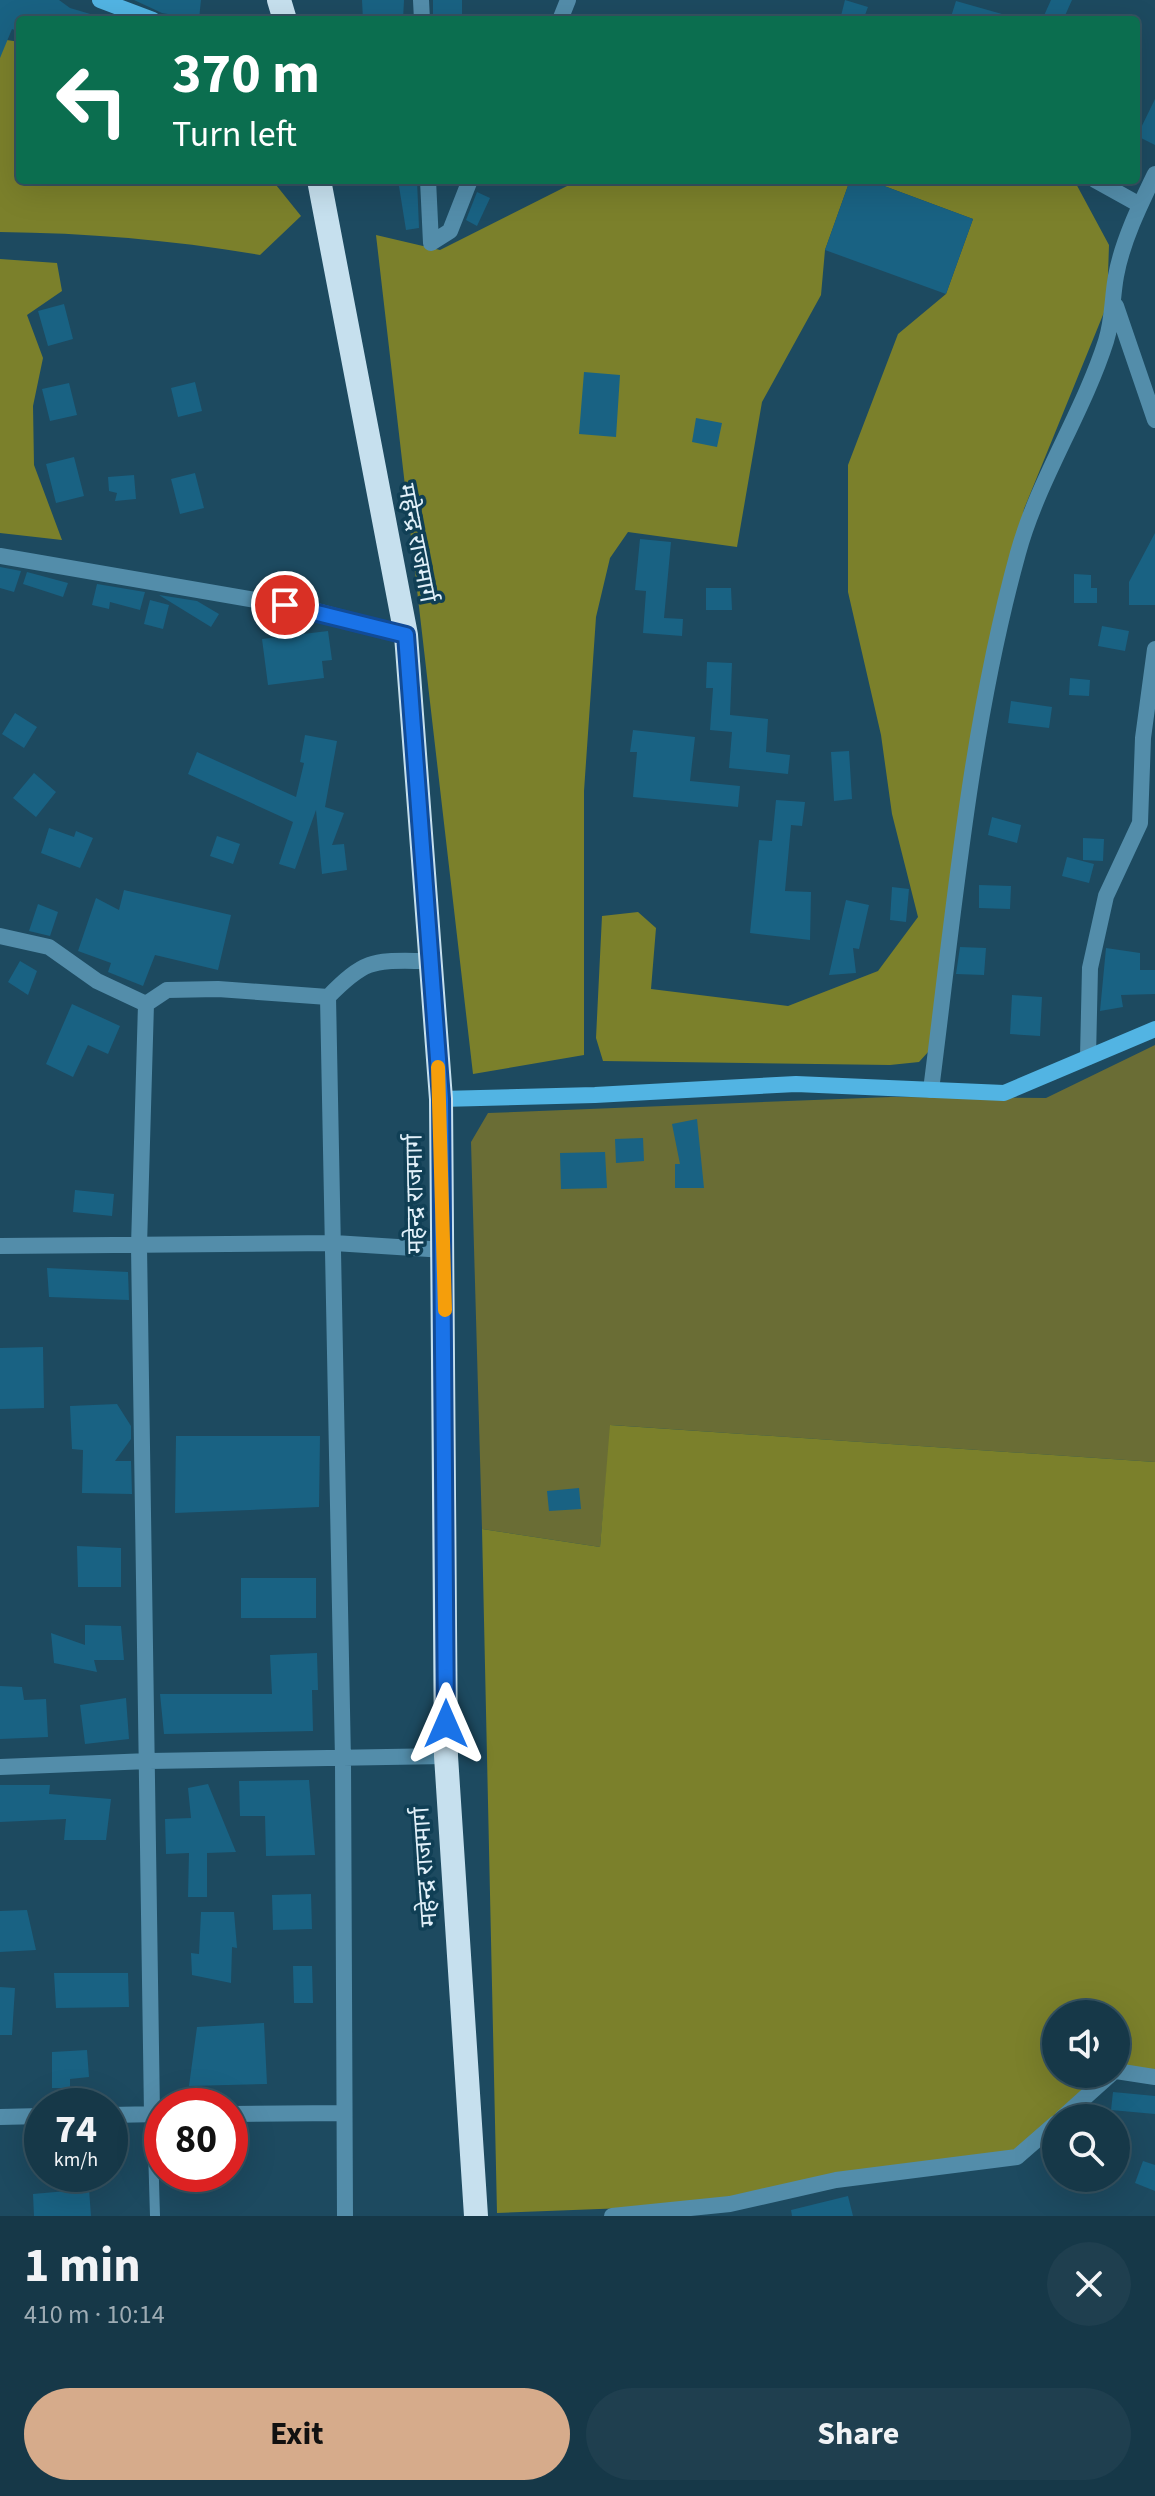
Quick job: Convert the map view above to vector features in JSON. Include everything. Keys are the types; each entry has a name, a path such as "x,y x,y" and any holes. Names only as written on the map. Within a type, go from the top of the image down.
{"highway":[{"name":"महेन्द्र राजमार्ग","path":"320,184 406,635 441,1099 445,1250 446,1756 476,2216"}],"street":[{"path":"100,0 142,16"},
{"path":"931,1090 963,842 994,653 1019,550 1106,342 1115,305 1116,276 1140,205 1155,174"},
{"path":"428,184 431,243 450,231 468,184"},
{"path":"1102,184 1140,205"},
{"path":"1115,305 1155,420"},
{"path":"0,556 313,610 406,635"},
{"path":"1088,1057 1090,968 1106,896 1140,823 1143,738 1155,649"},
{"path":"0,936 49,947 97,981 146,1004"},
{"path":"345,2216 342,2113 343,1760 328,997 354,971 377,961 431,961"},
{"path":"146,1004 167,990 218,989 328,997"},
{"path":"146,1004 139,1246 156,2088"},
{"path":"441,1099 595,1095 796,1084 1004,1093 1155,1029"},
{"path":"0,1246 334,1243 445,1250"},
{"path":"0,1767 446,1756"},
{"path":"1130,2074 1155,2077"},
{"path":"1078,2104 1096,2088"},
{"path":"248,2114 342,2113"},
{"path":"0,2117 24,2116"},
{"path":"612,2216 730,2204 836,2180 1017,2157 1042,2135"}],"lane":[{"path":"155,2192 155,2216"}],"green space":[{"path":"0,39 16,41 16,184 275,184 301,216 260,255 130,238 0,232"},
{"path":"571,184 849,184 825,250 821,295 762,402 737,547 628,532 610,558 596,617 584,791 584,1055 473,1074 376,235 440,250"},
{"path":"879,184 1076,184 1109,245 1107,305 1024,509 929,1051 919,1062 890,1065 603,1061 596,1038 602,916 638,912 656,928 651,989 788,1006 878,971 918,917 892,814 881,735 848,592 848,465 898,334 946,294 973,219"},
{"path":"0,259 57,263 62,291 27,315 43,358 33,406 34,465 62,540 0,533"},
{"path":"1155,1045 1155,1462 611,1425 600,1547 482,1529 471,1142 488,1113 891,1097 1046,1098"},
{"path":"610,1425 1155,1462 1155,2077 1130,2073 1130,2000 1042,2000 1042,2088 1095,2088 1077,2104 1042,2104 1042,2135 1017,2157 730,2204 497,2213 482,1529 600,1547"}],"building":[{"path":"0,0 59,0 70,8 97,16 16,16 16,30 12,29 0,58"},
{"path":"134,0 201,0 199,16 162,13"},
{"path":"362,0 404,0 403,16 363,16"},
{"path":"433,0 462,0 462,15 433,15"},
{"path":"845,0 868,7 865,16 841,16"},
{"path":"1051,0 1072,0 1065,16 1044,16"},
{"path":"956,1 1009,16 951,16"},
{"path":"1155,99 1155,145 1140,138 1140,130"},
{"path":"399,184 417,184 419,228 406,230"},
{"path":"849,184 879,184 973,219 946,294 825,250"},
{"path":"477,192 490,198 477,226 466,220"},
{"path":"64,304 73,339 48,346 38,311"},
{"path":"584,372 620,375 616,437 579,434"},
{"path":"195,382 202,411 178,417 171,388"},
{"path":"69,383 77,415 50,421 42,389"},
{"path":"696,418 722,423 717,447 692,442"},
{"path":"74,457 84,496 56,503 46,464"},
{"path":"195,473 204,508 180,514 171,479"},
{"path":"134,475 136,499 115,501 117,493 109,491 108,477"},
{"path":"1155,533 1155,605 1129,605 1129,582"},
{"path":"640,539 671,542 664,618 683,619 682,636 643,633 646,591 635,590"},
{"path":"0,567 21,571 14,592 0,588"},
{"path":"27,572 68,583 63,597 23,584"},
{"path":"1074,574 1091,575 1091,588 1097,588 1097,603 1074,603"},
{"path":"97,584 145,592 140,610 110,602 109,609 92,605"},
{"path":"706,588 731,588 732,610 706,610"},
{"path":"159,595 197,601 219,614 211,627"},
{"path":"150,600 169,605 163,629 144,624"},
{"path":"1102,626 1129,631 1125,651 1098,646"},
{"path":"328,631 332,660 322,661 324,678 268,685 262,639"},
{"path":"707,662 732,663 730,715 768,719 766,752 790,755 788,774 729,768 732,732 710,730 713,688 706,688"},
{"path":"1070,678 1090,680 1089,696 1069,695"},
{"path":"1011,701 1052,707 1049,728 1008,723"},
{"path":"15,713 37,727 24,748 2,734"},
{"path":"633,730 695,737 690,781 740,786 738,807 633,797 637,752 630,752"},
{"path":"305,735 337,741 325,807 344,813 332,845 344,844 347,870 322,874 316,810 295,869 279,864 293,822 188,774 197,752 296,797 304,763 300,762"},
{"path":"849,751 852,799 834,801 831,752"},
{"path":"34,773 56,792 36,817 13,798"},
{"path":"776,800 805,802 802,826 791,825 785,891 811,892 810,940 750,933 759,840 772,841"},
{"path":"992,817 1021,825 1017,843 988,835"},
{"path":"49,828 74,837 76,831 93,838 80,868 41,853"},
{"path":"217,836 240,844 233,864 210,856"},
{"path":"1083,838 1104,839 1103,861 1083,860"},
{"path":"1067,857 1094,864 1089,883 1062,876"},
{"path":"979,885 1011,886 1010,909 979,908"},
{"path":"892,887 909,889 906,922 890,920"},
{"path":"124,890 231,915 218,970 155,955 143,986 108,972 111,963 78,951 96,898 119,910"},
{"path":"846,900 869,905 859,949 853,948 856,973 829,975"},
{"path":"38,904 58,912 50,936 29,931"},
{"path":"960,947 986,948 984,975 956,974"},
{"path":"1106,948 1140,953 1140,970 1155,970 1155,994 1121,995 1123,1007 1100,1011"},
{"path":"20,961 37,971 28,995 8,982"},
{"path":"1012,995 1042,997 1040,1036 1010,1034"},
{"path":"72,1004 120,1026 108,1054 88,1045 73,1077 46,1064"},
{"path":"697,1119 704,1188 675,1188 675,1164 680,1164 672,1124"},
{"path":"643,1138 644,1161 616,1163 615,1139"},
{"path":"605,1152 607,1188 561,1189 560,1153"},
{"path":"75,1190 114,1194 112,1216 73,1212"},
{"path":"47,1268 128,1272 129,1300 49,1297"},
{"path":"43,1347 44,1408 0,1409 0,1348"},
{"path":"117,1404 131,1426 131,1439 115,1461 131,1461 132,1494 82,1493 83,1450 72,1449 70,1406"},
{"path":"176,1436 320,1436 319,1507 175,1513"},
{"path":"579,1488 581,1509 549,1511 547,1491"},
{"path":"77,1546 121,1548 121,1587 78,1587"},
{"path":"241,1578 316,1578 316,1618 241,1618"},
{"path":"85,1625 121,1626 124,1660 94,1660 97,1672 54,1663 51,1633 85,1645"},
{"path":"317,1653 318,1690 312,1690 313,1731 164,1734 160,1694 272,1694 270,1655"},
{"path":"0,1686 22,1687 24,1700 46,1699 48,1737 0,1739"},
{"path":"126,1698 129,1739 85,1744 80,1705"},
{"path":"309,1780 315,1855 266,1856 265,1816 240,1816 239,1781"},
{"path":"208,1784 236,1852 207,1853 207,1897 188,1897 189,1853 166,1854 165,1819 191,1818 188,1788"},
{"path":"0,1785 50,1785 49,1794 111,1799 106,1840 64,1840 66,1819 0,1822"},
{"path":"311,1894 312,1929 273,1930 272,1895"},
{"path":"27,1910 36,1950 0,1952 0,1911"},
{"path":"201,1912 234,1912 237,1948 232,1947 231,1983 192,1975 191,1953 199,1954"},
{"path":"293,1966 312,1966 313,2003 294,2003"},
{"path":"54,1973 128,1973 129,2007 56,2008"},
{"path":"0,1987 15,1988 12,2035 0,2035"},
{"path":"264,2023 267,2084 189,2086 197,2027"},
{"path":"87,2050 89,2077 70,2079 70,2088 52,2088 52,2052"},
{"path":"1113,2092 1155,2096 1155,2114 1130,2112 1130,2104 1112,2104"},
{"path":"1143,2161 1155,2165 1155,2191 1135,2183"},
{"path":"89,2192 91,2216 34,2216 33,2194"},
{"path":"848,2196 853,2216 792,2216 791,2210"}],"slow traffic":[{"path":"438,1067 445,1310"}],"route":[{"path":"285,605 406,635 441,1099 445,1250 446,1724"}]}
